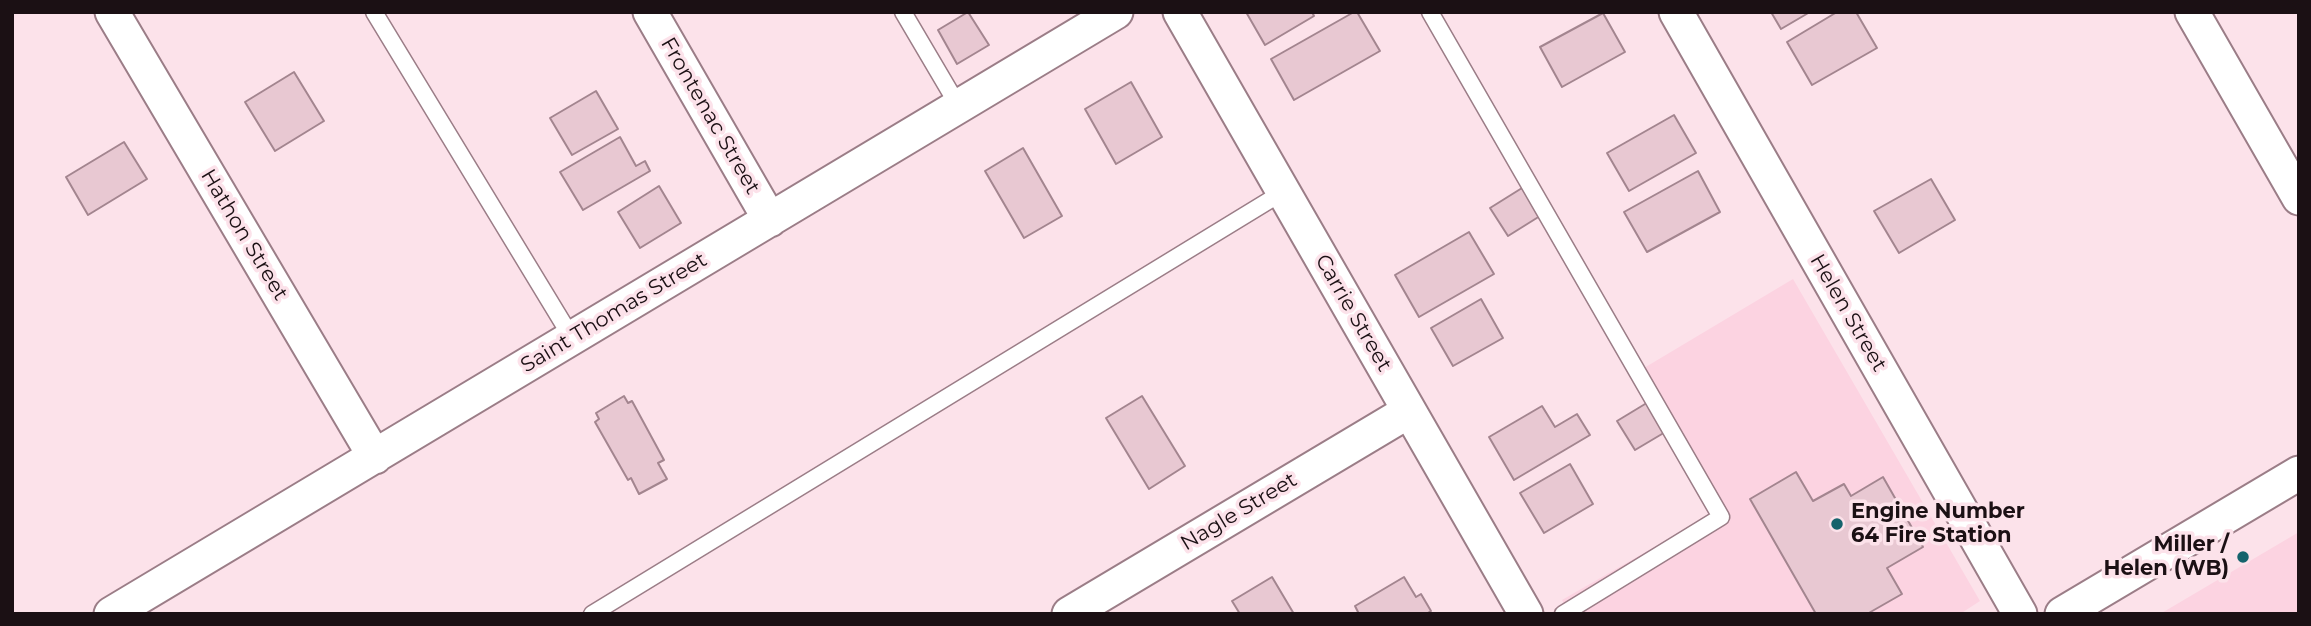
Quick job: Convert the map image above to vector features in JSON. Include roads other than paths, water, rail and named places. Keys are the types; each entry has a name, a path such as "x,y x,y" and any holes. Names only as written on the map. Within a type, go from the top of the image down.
{"street":[{"name":"Hathon Street","path":"112,12 375,457"},
{"name":"Frontenac Street","path":"650,12 770,220"},
{"name":"Saint Thomas Street","path":"124,611 572,338 1116,12"},
{"name":"Carrie Street","path":"1180,12 1526,614"},
{"name":"Helen Street","path":"1676,12 2020,614"},
{"path":"2192,12 2299,198"},
{"name":"Nagle Street","path":"1069,614 1409,411"},
{"path":"2062,614 2299,472"}],"lane":[{"path":"374,12 572,338"},
{"path":"904,12 959,107"},
{"path":"1430,12 1721,517 1563,614"},
{"path":"592,614 1283,192"}],"place":[{"name":"Engine Number 64 Fire Station","path":"1837,524"},
{"name":"Miller / Helen (WB)","path":"2243,557"}]}
